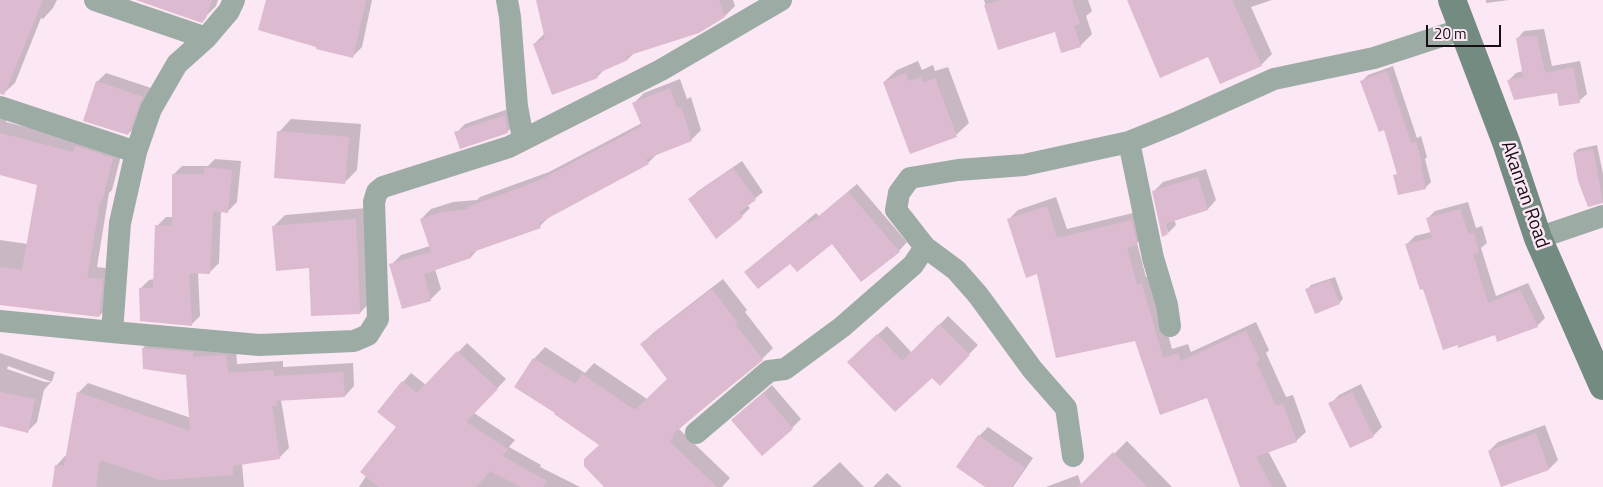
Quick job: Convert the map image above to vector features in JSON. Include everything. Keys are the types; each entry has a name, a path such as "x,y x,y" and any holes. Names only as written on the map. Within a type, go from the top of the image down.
{"main road":[{"name":"Akanran Road","path":"1452,0 1506,142 1538,238 1603,386"}],"street":[{"path":"95,0 206,38"},
{"path":"112,332 120,223 136,152 150,109 177,64 206,38 229,11 234,0"},
{"path":"507,0 517,106 524,139"},
{"path":"0,321 259,344 354,341 368,336 378,319 374,202 377,192 383,187 508,147 662,70 781,0"},
{"path":"1073,456 1066,408 1032,369 956,270 925,247 896,210 899,193 910,178 958,170 1024,165 1129,142 1274,80 1374,58 1463,29"},
{"path":"0,107 136,152"},
{"path":"1129,142 1153,258 1167,305 1170,326"},
{"path":"1538,238 1603,216"},
{"path":"696,433 769,371 785,369 842,327 913,265 925,247"}],"building":[{"path":"0,0 43,0 4,95 0,94"},
{"path":"136,0 212,0 206,18 202,23"},
{"path":"266,0 366,0 353,58 316,49 316,47 258,30"},
{"path":"536,0 719,0 725,17 699,33 627,56 628,60 596,74 598,78 552,95 533,44 545,39"},
{"path":"1001,0 1072,0 1080,24 1074,26 1081,47 1061,53 1055,32 998,50 984,5"},
{"path":"1127,0 1232,0 1262,66 1220,84 1208,57 1160,78"},
{"path":"1537,36 1545,73 1573,67 1580,103 1559,106 1557,93 1514,100 1507,80 1523,77 1516,38"},
{"path":"1387,71 1411,143 1416,142 1426,189 1398,195 1393,175 1397,174 1384,130 1379,132 1360,81"},
{"path":"906,73 909,81 921,77 923,83 935,78 957,137 910,154 883,82"},
{"path":"96,81 143,97 128,135 83,121"},
{"path":"670,88 677,108 681,106 692,141 646,159 649,164 539,223 541,228 470,253 471,258 424,274 431,301 402,309 389,264 431,252 420,219 442,212 468,209 468,207 538,181 642,126 632,103"},
{"path":"505,115 508,133 460,149 454,132"},
{"path":"277,131 349,137 345,184 274,178"},
{"path":"0,133 73,152 75,146 113,158 102,202 100,201 87,278 103,279 99,317 0,305 0,267 22,270 37,185 0,175"},
{"path":"1593,149 1603,203 1588,207 1578,181 1573,153"},
{"path":"204,167 232,170 228,213 213,211 210,274 189,273 192,326 140,321 139,288 153,288 155,225 172,226 172,174 204,174"},
{"path":"733,168 756,200 739,212 743,217 716,239 688,199"},
{"path":"1198,177 1208,210 1165,224 1168,234 1162,237 1152,191"},
{"path":"848,192 900,252 861,282 832,244 797,272 790,264 758,289 744,272 807,221 809,224"},
{"path":"1047,206 1057,238 1132,220 1137,245 1127,248 1137,285 1142,284 1163,358 1178,353 1181,361 1246,331 1260,360 1256,362 1276,406 1283,404 1297,442 1256,457 1272,487 1240,487 1207,398 1160,415 1135,341 1056,358 1037,274 1026,278 1007,219"},
{"path":"1460,209 1469,235 1474,233 1479,252 1473,254 1488,303 1520,290 1538,327 1497,342 1495,335 1458,348 1458,345 1443,350 1423,289 1420,290 1405,244 1432,238 1426,218"},
{"path":"356,219 360,314 311,316 309,268 276,271 272,226"},
{"path":"1330,280 1340,304 1315,314 1305,289"},
{"path":"712,289 737,322 735,324 763,360 672,434 674,436 669,441 717,487 604,487 584,466 584,459 599,445 555,413 514,387 533,358 575,384 582,374 635,410 667,379 640,344"},
{"path":"939,324 970,355 940,386 932,378 895,412 847,362 877,334 902,361"},
{"path":"142,348 193,352 193,357 226,355 228,373 274,370 274,376 343,372 345,397 276,401 277,406 272,406 280,459 233,466 233,475 160,480 100,460 96,487 52,487 55,465 64,466 77,392 190,431 186,375 143,369"},
{"path":"457,351 498,389 466,422 508,449 502,456 547,481 543,487 521,487 490,471 476,487 379,487 360,472 396,427 377,412 402,381 417,393"},
{"path":"0,392 35,399 28,433 0,426"},
{"path":"1352,392 1374,437 1350,448 1328,403"},
{"path":"763,393 793,429 762,456 731,420"},
{"path":"1536,433 1549,470 1501,487 1488,451"},
{"path":"978,435 1025,468 1011,487 985,487 956,467"},
{"path":"1113,452 1147,487 1078,487"}]}
